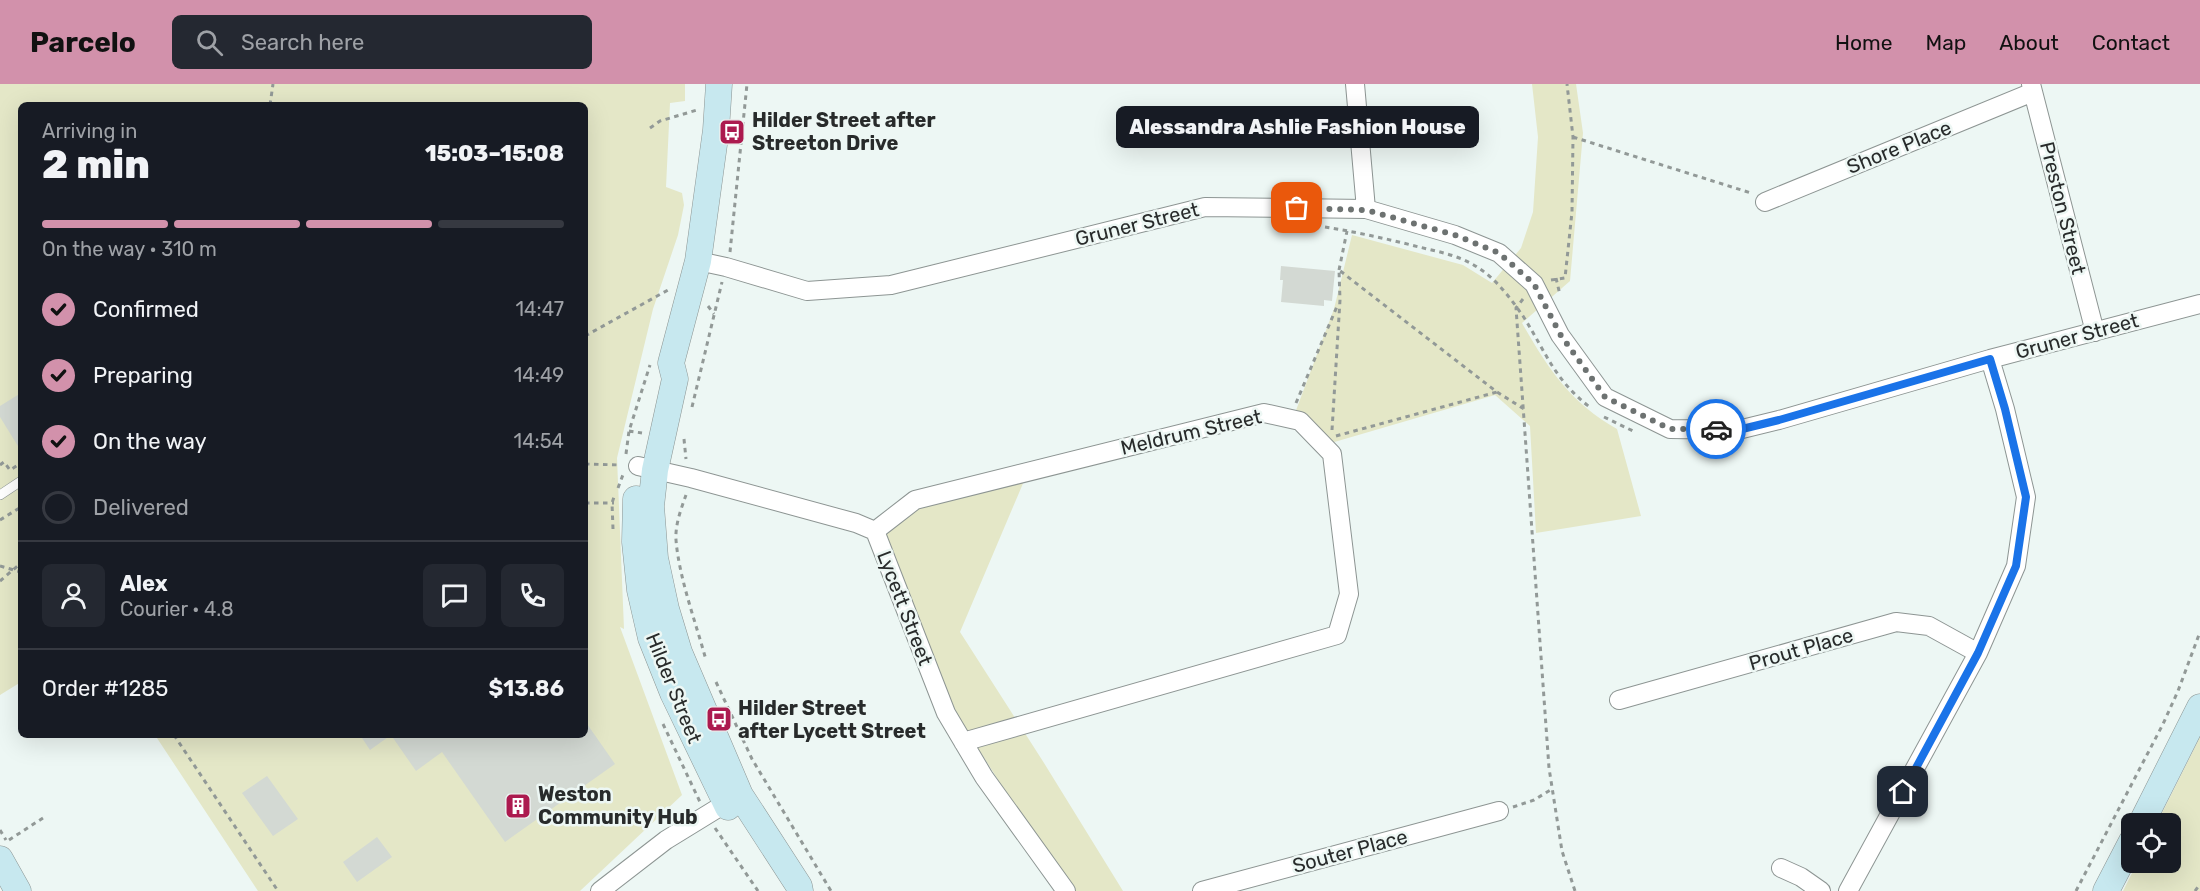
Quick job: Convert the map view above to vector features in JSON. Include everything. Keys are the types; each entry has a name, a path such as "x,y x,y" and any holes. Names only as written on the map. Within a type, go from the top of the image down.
{"street":[{"name":"Hilder Street","path":"719,84 716,130 698,261 671,363 660,373 635,542 640,590 651,638 673,693 733,799 781,891"},
{"path":"1355,84 1366,210"},
{"name":"Shore Place","path":"1765,202 2032,88"},
{"name":"Preston Street","path":"2032,88 2095,332"},
{"name":"Gruner Street","path":"698,261 724,276 807,291 891,285 1205,207 1366,210 1455,235 1499,253 1534,284 1560,334 1605,397 1670,429 1738,430 1990,359 2200,304"},
{"path":"1848,891 1978,653 2016,566 2026,497 2005,409 1990,359"},
{"name":"Meldrum Street","path":"875,531 915,500 1264,412 1300,421 1332,454 1349,594 1337,635 963,742"},
{"name":"Lycett Street","path":"647,468 856,523 875,531 946,713 984,777 1066,891"},
{"name":"Prout Place","path":"1619,700 1896,622 1929,626 1978,653"},
{"path":"2146,813 2200,708"},
{"name":"Hilder Street","path":"733,799 799,886 800,891"},
{"path":"600,891 666,840 733,799"},
{"name":"Souter Place","path":"1202,891 1499,811"},
{"path":"0,859 18,891"},
{"path":"2106,891 2121,862"},
{"path":"1781,868 1821,891"}],"lane":[{"path":"0,495 18,484"}],"path":[{"path":"270,102 273,84"},
{"path":"690,413 731,246 747,84"},
{"path":"1567,84 1573,137 1572,212 1565,278 1534,284 1516,308 1548,757 1562,851 1575,891"},
{"path":"650,128 660,121 700,109 716,113"},
{"path":"1573,137 1751,193 1765,202"},
{"path":"1318,225 1458,257 1478,268 1491,278 1516,308 1557,374 1571,390 1595,410"},
{"path":"1347,231 1339,270 1340,300 1332,437 1497,392"},
{"path":"1339,270 1497,392 1524,409"},
{"path":"712,287 724,276"},
{"path":"1556,279 1561,300"},
{"path":"588,334 672,288"},
{"path":"703,300 714,314"},
{"path":"1289,418 1340,300"},
{"path":"1602,416 1630,431 1639,433"},
{"path":"686,432 684,439 686,464 691,478 678,518 676,540 686,590 708,664"},
{"path":"0,465 4,462 10,470 18,465"},
{"path":"588,464 647,468"},
{"path":"0,520 18,509"},
{"path":"0,566 18,571"},
{"path":"0,581 18,566"},
{"path":"2076,891 2163,724 2200,632"},
{"path":"712,674 752,759 831,891"},
{"path":"176,738 278,891"},
{"path":"1499,811 1534,800 1552,789"},
{"path":"0,830 7,842 46,816"},
{"path":"2195,891 2200,884"}],"green space":[{"path":"0,84 685,84 685,101 670,103 666,187 682,193 684,205 678,235 653,309 617,458 624,629 620,627 682,795 580,891 258,891 157,738 588,738 588,102 18,102 18,684 0,695"},
{"path":"1532,84 1576,84 1583,133 1570,281 1522,323 1562,384 1586,408 1617,429 1641,516 1536,533 1530,426 1495,395 1331,443 1295,413 1334,309 1352,235 1463,265 1492,283 1521,248 1533,212 1538,137"},
{"path":"1024,481 960,632 1123,891 1069,891 958,717 880,531 920,507"},
{"path":"2200,737 2200,891 2123,891 2132,873 2181,873 2181,813 2162,813"}],"building":[{"path":"1281,266 1335,271 1332,301 1324,300 1324,306 1281,302 1283,280 1280,280"},
{"path":"18,395 18,446 0,417 0,406"},
{"name":"Weston Community Hub","path":"588,725 615,764 505,842 442,752 416,771 393,738 588,738"},
{"path":"362,738 387,738 370,750"},
{"path":"267,776 298,819 273,836 242,793"},
{"path":"377,837 392,857 357,882 343,862"}],"way so far":[{"path":"1297,208 1366,210 1455,235 1499,253 1534,284 1560,334 1605,397 1670,429 1716,429"}],"place":[{"name":"Hilder Street after Streeton Drive","path":"732,132"},
{"name":"Alessandra Ashlie Fashion House","path":"1297,208"},
{"name":"Hilder Street after Lycett Street","path":"719,719"},
{"name":"Weston Community Hub","path":"518,806"}],"route":[{"path":"1716,429 1738,430 1779,420 1990,359 2005,409 2026,497 2016,566 1978,653 1903,792"}]}
